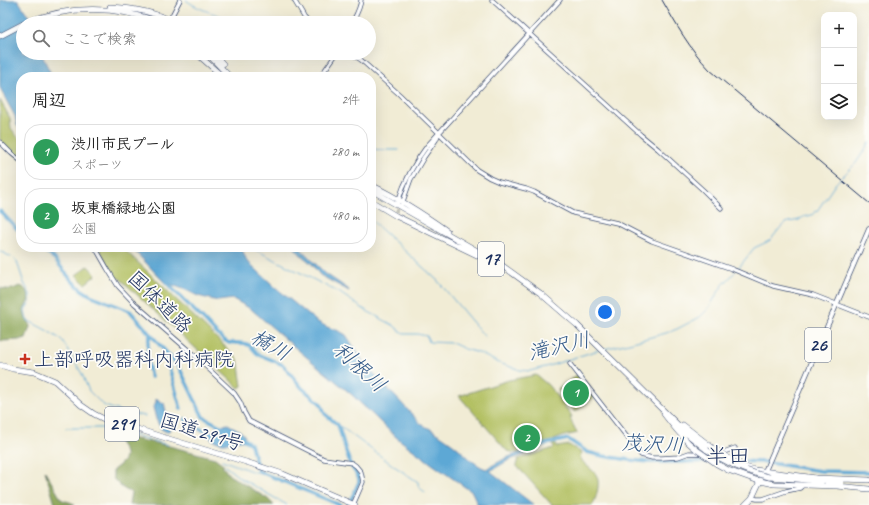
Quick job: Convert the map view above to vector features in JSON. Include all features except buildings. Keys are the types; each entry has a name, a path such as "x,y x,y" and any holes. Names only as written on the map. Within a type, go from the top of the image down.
{"highway":[{"path":"98,8 142,16"},
{"path":"43,16 66,11 98,8 122,8 133,9 158,16"},
{"path":"115,11 132,16"},
{"path":"0,36 16,28"},
{"path":"204,60 217,72"},
{"path":"214,60 226,72"},
{"path":"218,60 227,72"},
{"path":"376,188 422,214 489,256 494,261"},
{"name":"17","path":"376,193 494,261 540,293 577,325 697,443 718,458 737,468 769,477 869,485"},
{"path":"376,204 510,272"},
{"name":"国道291号","path":"0,365 13,369 34,372 54,381 81,405 106,420 283,474 352,504"},
{"name":"17","path":"649,396 689,444 712,461 728,470 760,481 774,484 837,486 869,485"},
{"name":"17","path":"661,407 714,449 735,462 755,470 766,468 804,477 869,485"},
{"path":"745,505 752,498 766,468"}],"main road":[{"name":"26","path":"766,468 869,228"}],"street":[{"path":"172,16 180,0"},
{"path":"294,0 303,16"},
{"path":"356,16 361,0"},
{"path":"492,0 640,135 658,149 721,208"},
{"path":"400,202 408,176 427,146 560,0"},
{"path":"324,72 332,60"},
{"path":"361,60 374,72"},
{"path":"376,73 477,170 490,178 534,192 573,213 617,223 652,241 773,286 813,295 869,317"},
{"path":"0,142 16,157"},
{"name":"国体道路","path":"98,252 118,286 134,303 195,356 234,393 249,420 324,459 352,463 359,468 362,472 363,482 352,504"},
{"path":"570,364 643,456 676,458 689,454 722,453 735,448"},
{"path":"752,498 763,499 800,488 803,485"}],"green space":[{"path":"0,100 10,118 11,128 16,135 16,155 0,140"},
{"path":"101,252 127,252 238,359 242,386 239,388 119,278 117,280"},
{"path":"88,266 96,275 85,284 76,275"},
{"path":"19,286 23,287 28,292 29,300 24,310 30,327 26,338 2,341 0,340 0,288 12,289"},
{"path":"536,375 548,385 572,417 570,417 575,430 578,433 554,440 557,447 569,445 582,453 580,456 583,462 597,476 598,489 593,505 552,505 516,465 518,459 554,448 552,441 517,453 507,451 459,396 509,380"},
{"path":"577,375 594,397 575,412 558,390"},
{"path":"121,436 169,446 215,458 223,464 223,467 229,475 268,499 274,505 129,505 131,492 125,490 113,478 113,470 122,463 125,456 124,449 117,440"},
{"path":"45,471 61,499 75,505 55,504"}],"water":[{"path":"0,0 18,0 28,16 16,16 16,60 44,60 50,72 16,72 16,120 0,87"},
{"name":"利根川","path":"136,252 243,252 247,261 275,287 316,321 346,335 365,364 421,424 453,444 476,464 486,469 506,458 525,451 526,454 509,460 490,471 534,505 478,505 472,492 397,438 351,394 251,309 233,299 218,301 198,296 164,282"},
{"path":"298,252 304,252 326,274 349,291 320,275 312,264"},
{"path":"156,399 164,403 167,416 172,423 169,428 170,430 167,432 161,429 156,419 153,407"},
{"path":"228,424 244,435 245,437 242,441 237,440 230,443 223,443 215,441 209,437 212,431 219,430 224,425"}],"waterway":[{"path":"186,0 198,8 221,16"},
{"name":"滝沢川","path":"737,270 754,248 769,241 785,223 799,220 803,217 812,215 817,211 836,183 856,163 869,143"},
{"path":"376,149 399,150"},
{"path":"0,211 16,228"},
{"path":"376,225 437,280 485,337"},
{"path":"0,251 11,257"},
{"path":"46,252 54,258 72,281 82,290 90,295 130,311 179,367 203,417 226,429"},
{"name":"滝沢川","path":"260,252 340,293 365,310 393,325 404,334 427,336 429,342 452,343 479,353 499,363 520,370 530,371 599,350"},
{"path":"15,259 30,294 30,302 25,310 27,320 62,340 82,374 89,391 105,406 125,413 145,416"},
{"name":"滝沢川","path":"604,349 666,333 700,317 708,309 722,286 735,272"},
{"name":"橘川","path":"166,281 175,292 222,338 229,343 245,343 251,346 260,356 283,365 302,388 321,404 325,414 338,425 350,464 359,478 359,482 349,504"},
{"path":"150,335 148,356 151,377"},
{"path":"165,353 181,409"},
{"path":"185,419 194,426 212,434"},
{"path":"337,424 418,482 419,487 425,492"},
{"path":"66,428 109,428 168,445"},
{"path":"240,437 251,444 258,471 340,505"},
{"name":"茂沢川","path":"522,453 546,444 568,439 587,452 630,460 649,462 725,461"},
{"path":"222,460 254,472 258,471"},
{"name":"茂沢川","path":"735,461 763,462 821,471 869,472"},
{"path":"225,466 240,478 287,505"}],"tunnel":[{"path":"396,212 398,203"}],"railway":[{"path":"662,0 678,28 710,70 869,203"}],"place":[{"name":"上部呼吸器科内科病院","path":"25,359"},
{"name":"渋川市民プール","path":"576,393"},
{"name":"坂東橋緑地公園","path":"527,438"}],"district":[{"name":"半田","path":"728,456"}]}
